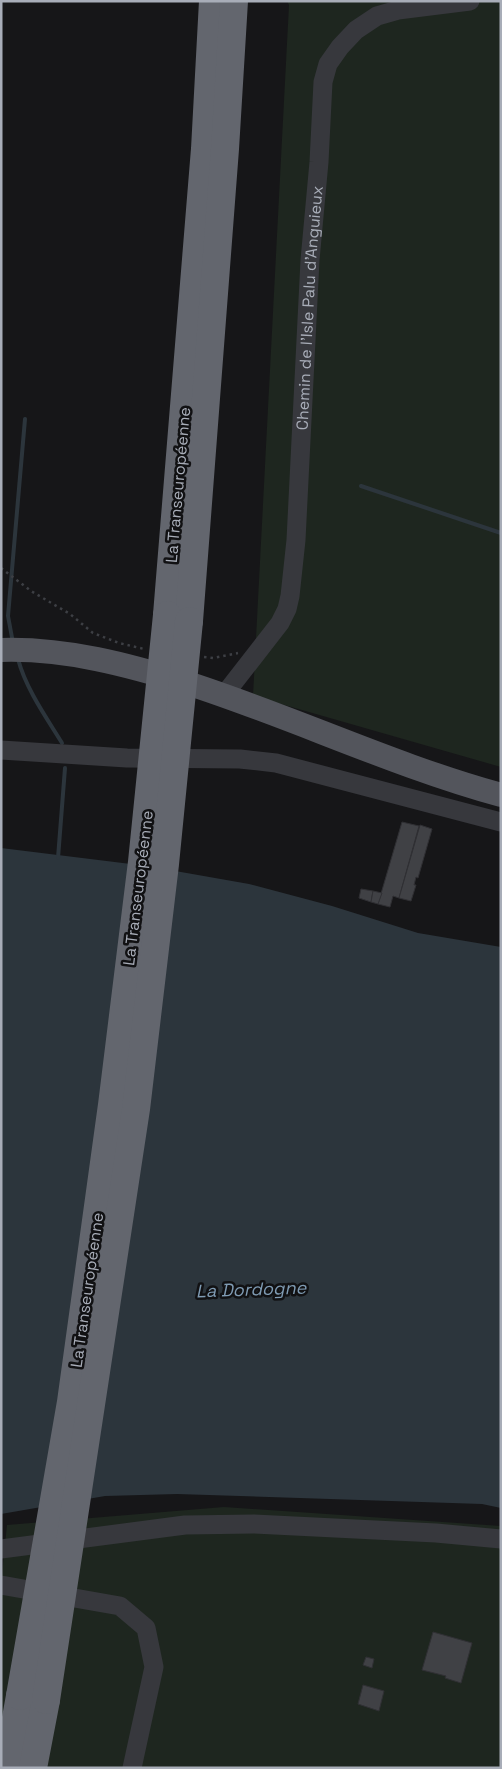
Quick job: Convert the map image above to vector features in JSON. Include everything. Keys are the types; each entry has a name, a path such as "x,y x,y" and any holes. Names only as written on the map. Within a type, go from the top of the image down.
{"highway":[{"name":"La Transeuropéenne","path":"33,1768 33,1698 136,1109 165,864 212,1"},
{"name":"La Transeuropéenne","path":"178,618 226,149 234,1"},
{"name":"La Transeuropéenne","path":"7,1768 33,1698"}],"main road":[{"path":"1,650 50,652 99,658 135,667 224,695 458,783 501,795"}],"street":[{"name":"Chemin de l'Isle Palu d’Anguieux","path":"224,695 280,623 287,609 290,596 296,540 310,260 319,162 323,82 328,64 340,47 356,30 377,16 398,10 470,1"},
{"path":"1,750 127,758 240,760 276,763 501,822"},
{"path":"1,1550 185,1525 254,1524 436,1533 501,1539"},
{"path":"1,1585 120,1606 146,1628 154,1667 132,1768"}],"path":[{"path":"1,568 31,591 70,614 93,633 119,643 150,650"},
{"path":"204,657 213,658 238,653"}],"shaded area":[{"path":"287,1 501,1 501,767 253,696 289,5"},
{"path":"224,1507 501,1526 501,1768 1,1768 1,1584 7,1525"}],"water":[{"name":"La Dordogne","path":"1,848 147,866 249,884 332,906 418,933 501,947 501,1508 482,1504 177,1494 105,1496 1,1514"}],"building":[{"path":"402,822 419,826 399,898 393,896 390,907 378,904"},
{"path":"420,825 432,829 418,878 416,877 414,885 416,885 411,901 399,898"},
{"path":"361,889 373,891 371,902 359,898"},
{"path":"373,891 382,893 378,904 371,902"},
{"path":"433,1632 472,1643 461,1683 445,1678 446,1676 422,1670"},
{"path":"366,1657 374,1659 372,1668 363,1665"},
{"path":"363,1685 384,1691 379,1711 358,1704"}],"waterway":[{"path":"13,643 8,616 25,419"},
{"path":"361,486 501,533"},
{"path":"18,659 31,692 62,743"},
{"path":"58,858 65,768"}]}
